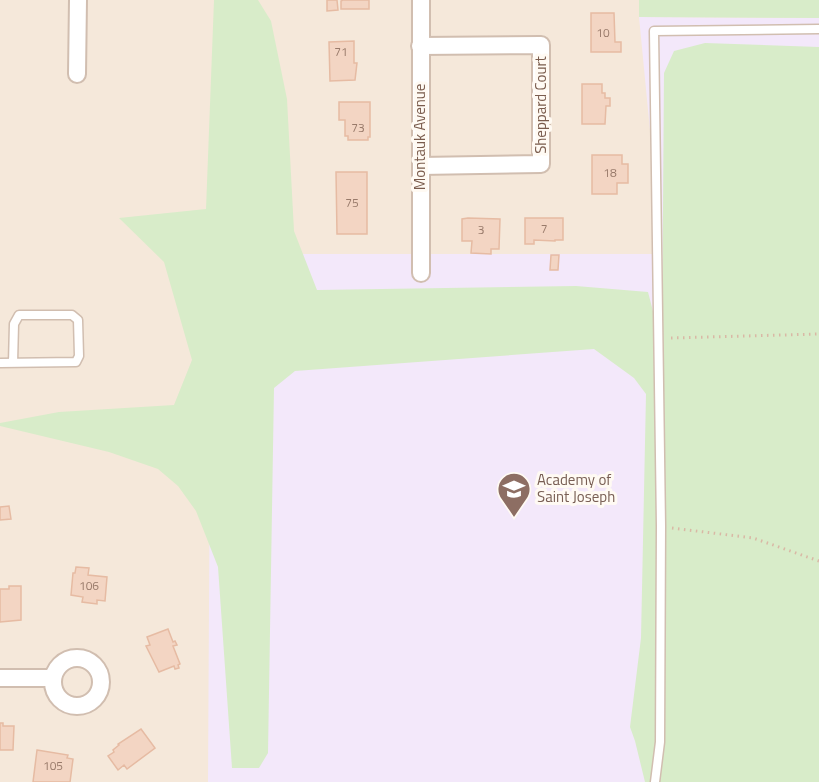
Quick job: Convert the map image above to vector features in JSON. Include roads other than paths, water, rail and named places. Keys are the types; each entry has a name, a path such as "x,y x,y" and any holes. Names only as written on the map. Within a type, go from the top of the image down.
{"street":[{"path":"77,74 78,0"},
{"name":"Montauk Avenue","path":"420,273 421,0"},
{"name":"Sheppard Court","path":"420,46 541,45 541,164 420,165"},
{"path":"0,678 52,678"}],"lane":[{"path":"655,782 660,742 661,526 654,31 819,28"},
{"path":"0,363 13,363 76,362 79,356 78,320 72,315 19,315 14,324 13,363"}],"place":[{"name":"Academy of Saint Joseph","path":"514,518"}]}
